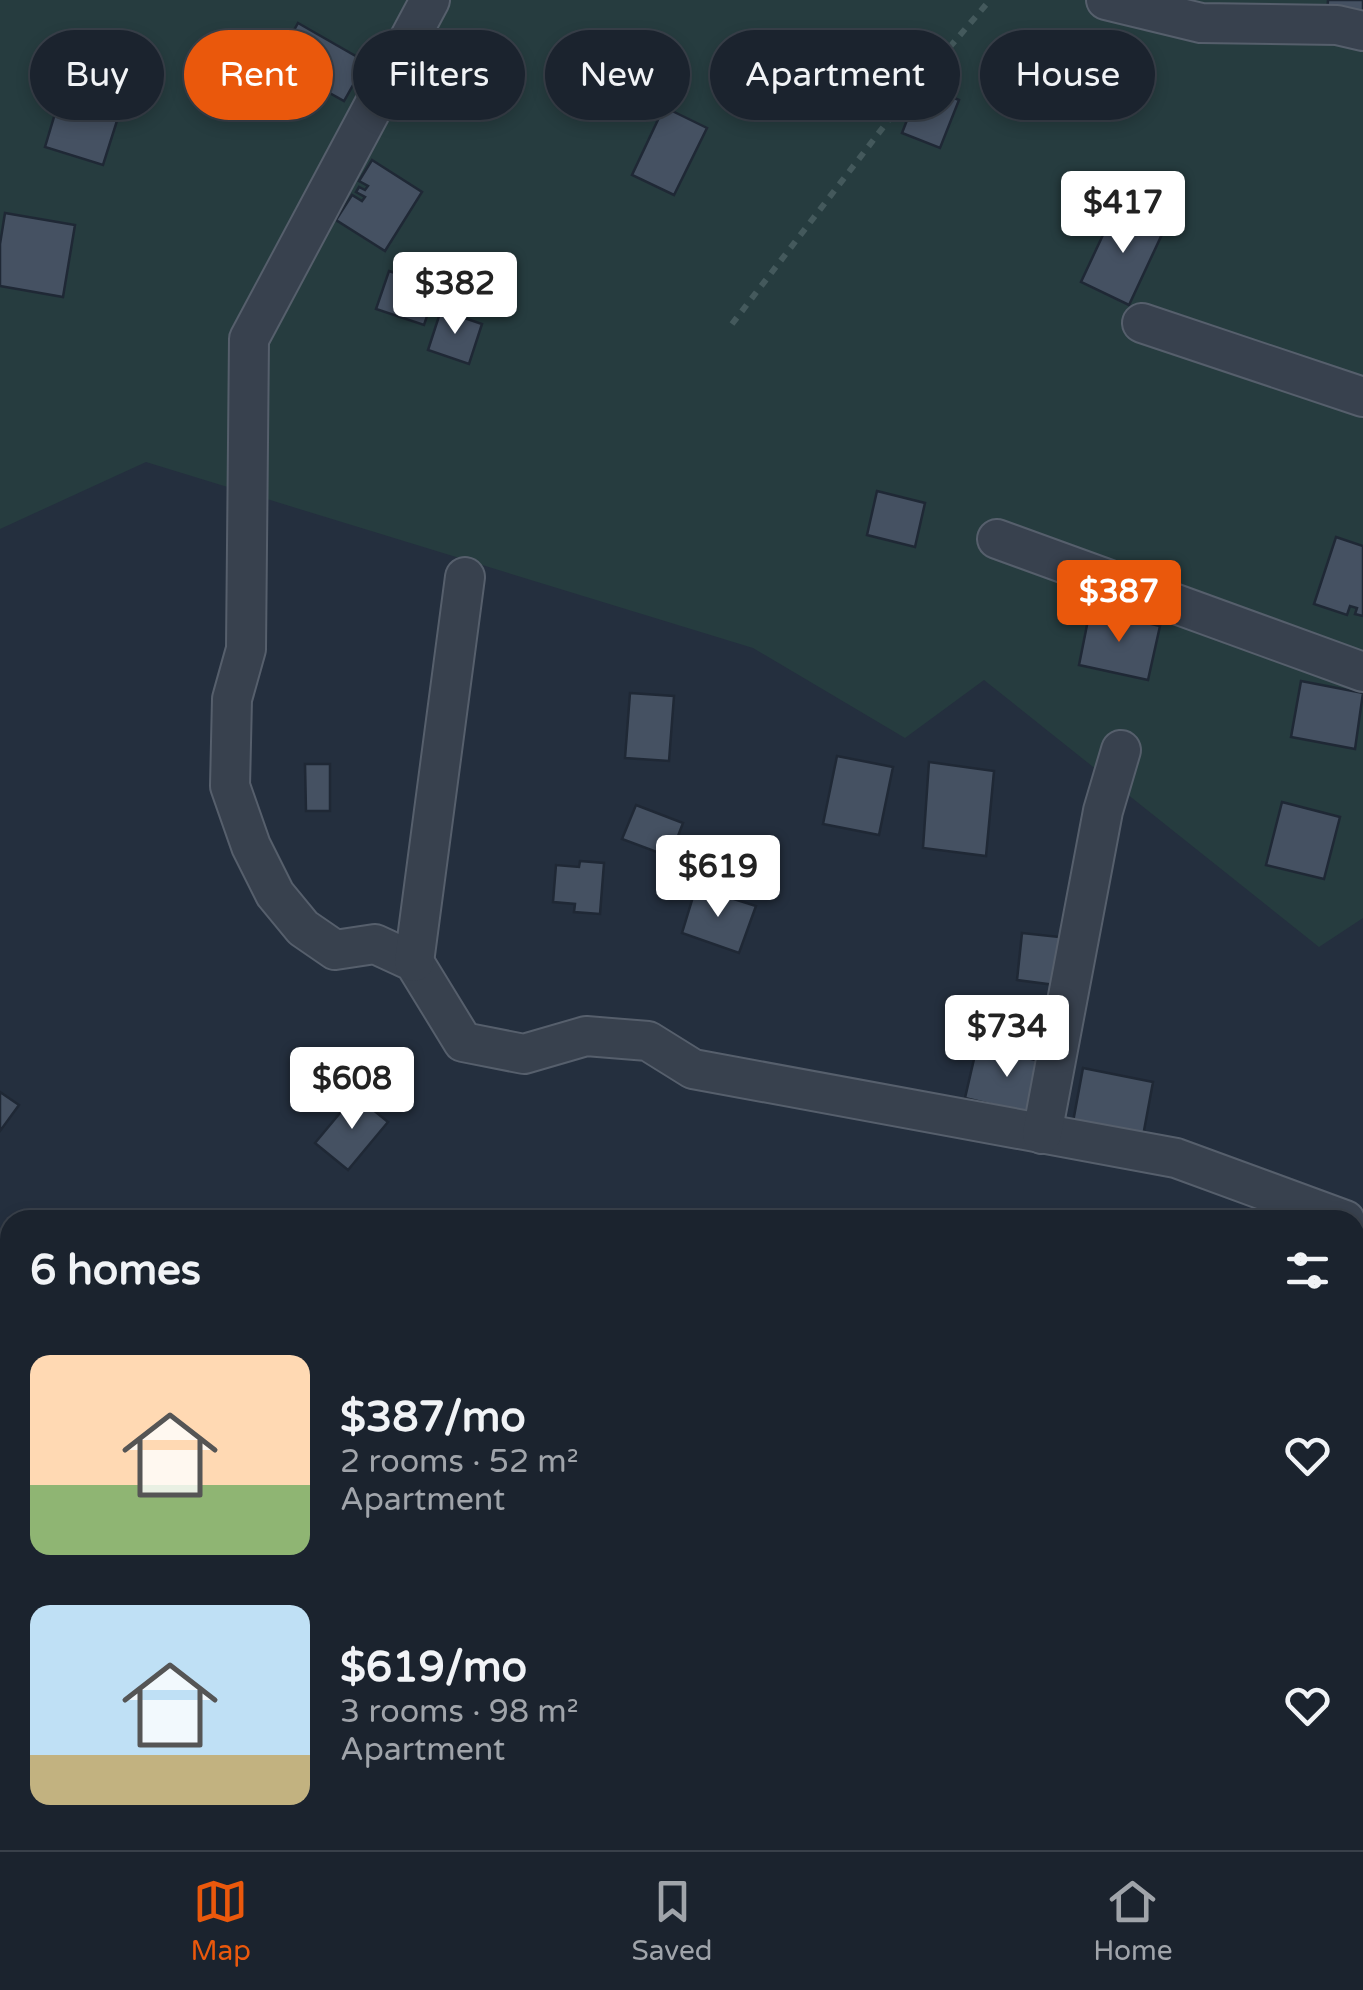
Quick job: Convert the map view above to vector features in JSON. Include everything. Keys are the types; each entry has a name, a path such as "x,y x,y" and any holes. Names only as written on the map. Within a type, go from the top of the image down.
{"street":[{"path":"430,0 249,340 246,650 232,699 230,786 251,846 275,894 303,928 335,950 375,944 414,962 463,1042 524,1054 586,1036 648,1041 693,1069 1176,1158 1318,1210"},
{"path":"1106,0 1201,23 1338,25 1363,31"},
{"path":"1142,322 1363,397"},
{"path":"996,539 1363,672"},
{"path":"414,962 465,577"},
{"path":"1042,1134 1103,811 1121,750"}],"path":[{"path":"732,324 901,104 990,0"}],"green space":[{"path":"0,0 1363,0 1363,918 1319,947 984,680 905,738 753,648 146,462 0,529"}],"building":[{"path":"1328,0 1363,0 1363,18 1327,17"},
{"path":"333,43 353,55 353,85 344,101 333,95"},
{"path":"53,120 117,120 103,165 45,147"},
{"path":"658,120 690,120 707,128 674,195 632,175"},
{"path":"907,120 951,120 940,148 902,133"},
{"path":"372,160 422,192 385,251 336,220 352,195 362,201 365,197 356,192 359,187 365,190 368,186 359,181"},
{"path":"1116,207 1164,230 1129,305 1081,282"},
{"path":"5,213 75,225 63,297 0,286"},
{"path":"389,271 437,287 424,325 376,309"},
{"path":"441,310 482,324 469,364 428,350"},
{"path":"877,491 925,503 915,547 867,535"},
{"path":"1336,537 1363,546 1363,616 1355,614 1357,608 1350,606 1347,615 1314,604"},
{"path":"1090,610 1160,626 1148,680 1079,665"},
{"path":"1301,681 1363,693 1355,749 1291,737"},
{"path":"630,693 674,696 669,761 625,758"},
{"path":"837,756 893,767 879,835 823,824"},
{"path":"929,762 994,771 986,856 923,848"},
{"path":"305,764 330,764 330,811 306,811"},
{"path":"1282,802 1340,817 1324,879 1266,865"},
{"path":"636,805 683,823 670,857 622,839"},
{"path":"580,861 604,863 600,914 574,912 575,904 553,902 556,865 579,867"},
{"path":"696,887 756,906 739,953 682,933"},
{"path":"1022,933 1069,938 1063,986 1017,980"},
{"path":"977,1046 1048,1063 1036,1115 965,1098"},
{"path":"1083,1068 1153,1082 1143,1136 1073,1122"},
{"path":"0,1092 19,1105 0,1131"},
{"path":"355,1095 388,1122 348,1170 315,1143"}]}
